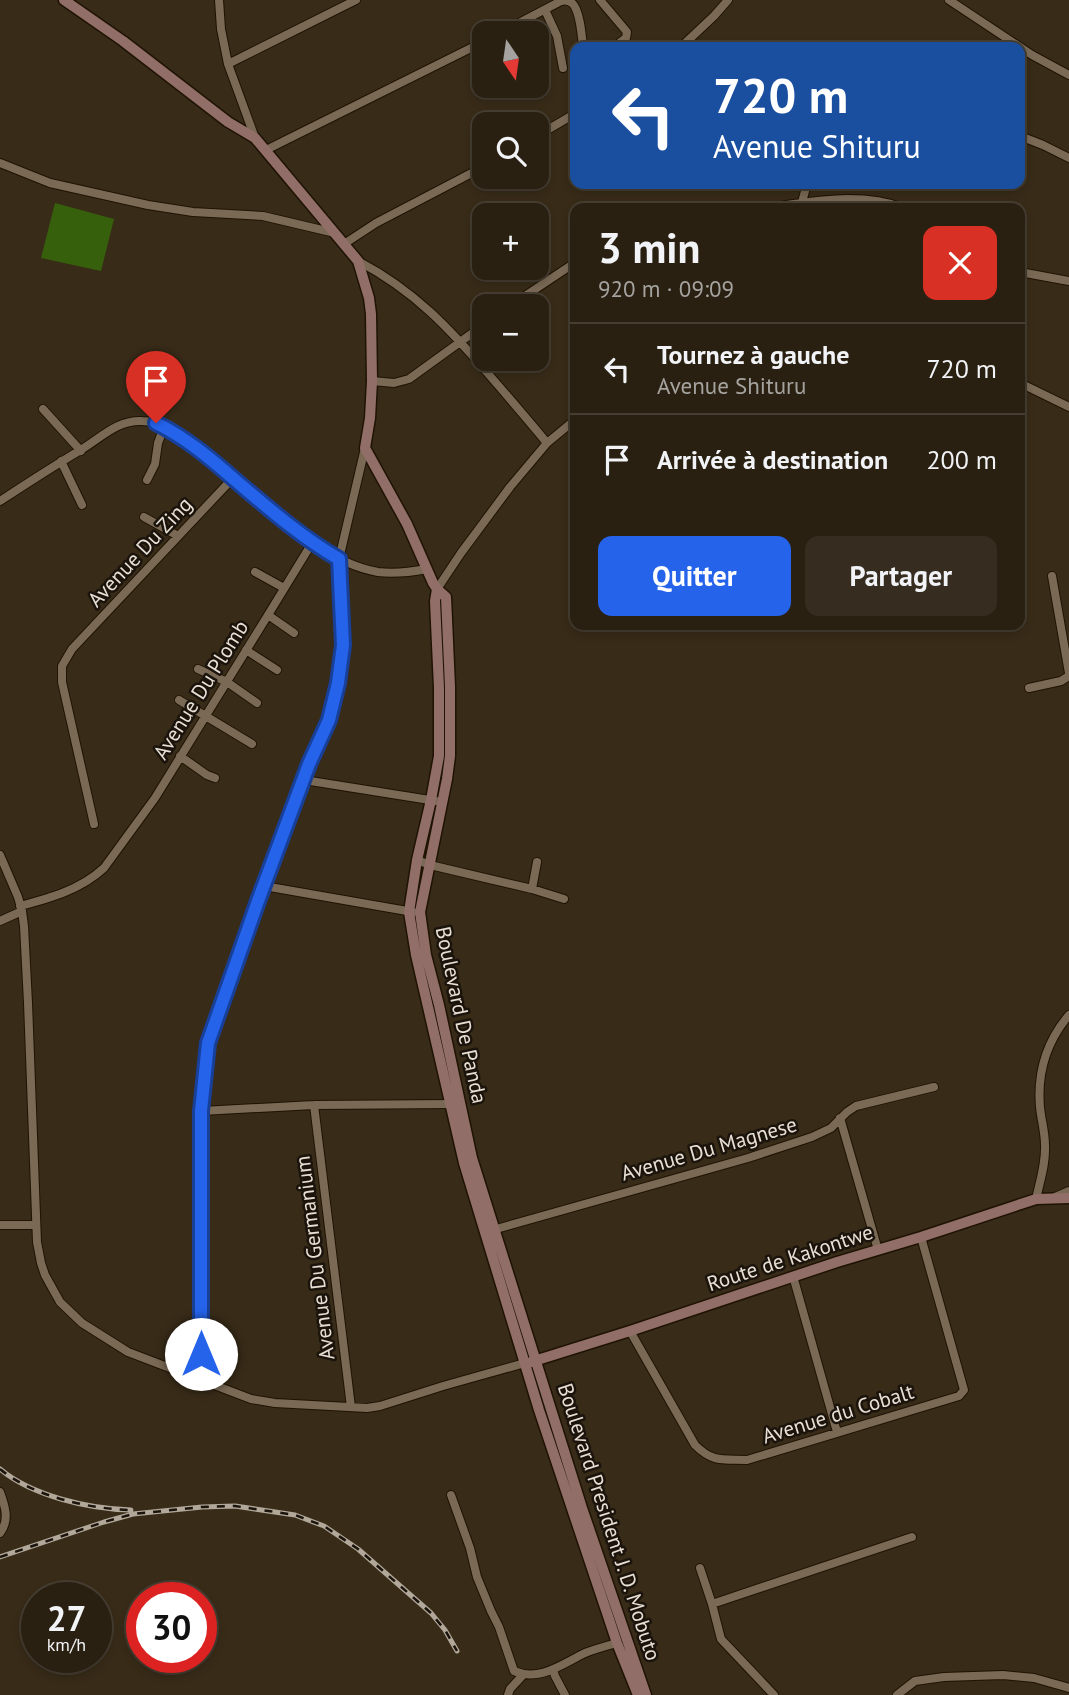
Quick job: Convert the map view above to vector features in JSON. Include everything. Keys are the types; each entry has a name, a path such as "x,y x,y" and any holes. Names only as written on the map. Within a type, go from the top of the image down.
{"street":[{"path":"64,0 123,41 228,122 255,138 358,261 400,286 435,315 461,341 547,443"},
{"path":"219,0 228,64 255,138"},
{"path":"228,64 356,0"},
{"path":"600,0 627,32 626,38 621,42"},
{"path":"686,42 728,0"},
{"path":"949,0 1012,42"},
{"path":"523,21 561,1 572,2 582,42"},
{"path":"545,10 557,36 563,68"},
{"path":"266,150 472,47"},
{"path":"1025,50 1069,75"},
{"path":"549,129 570,117"},
{"path":"1025,138 1069,158"},
{"path":"0,163 50,183 148,205 193,212 263,216 335,233"},
{"path":"344,244 376,223 472,173"},
{"path":"802,202 806,189"},
{"path":"796,203 865,200 889,203"},
{"path":"201,1380 201,1111 208,1043 264,886 329,720 338,683 343,645 339,559 366,448 372,382 369,298 358,261"},
{"path":"528,294 570,266"},
{"path":"1025,273 1069,281"},
{"path":"372,382 403,382 418,374 472,333"},
{"path":"1025,385 1069,407"},
{"path":"43,409 80,450"},
{"path":"0,501 112,428 145,421 164,427 191,444 312,543 339,559 380,572 427,569"},
{"path":"437,589 482,524 547,443 570,424"},
{"path":"147,480 155,464 164,427"},
{"name":"Boulevard De Panda","path":"366,448 407,524 437,589 446,597 444,687 450,757 417,860 415,912 439,1005 455,1104 530,1362"},
{"path":"61,461 82,505"},
{"name":"Avenue Du Zing","path":"94,824 62,682 62,666 72,649 233,478"},
{"path":"144,517 178,536"},
{"name":"Avenue Du Plomb","path":"0,920 21,908 69,891 97,875 116,853 155,798 312,543"},
{"path":"255,572 284,588"},
{"path":"1029,688 1061,681 1069,675 1052,576"},
{"path":"268,615 294,633"},
{"path":"246,650 277,670"},
{"path":"198,669 227,682 257,703"},
{"path":"179,700 252,744"},
{"path":"180,756 206,775 215,778"},
{"path":"304,780 437,801"},
{"name":"Boulevard De Panda","path":"415,912 430,865 437,801"},
{"path":"0,855 21,908 28,1003 36,1224 41,1263 60,1302 74,1317 128,1352 236,1394 275,1404 368,1408 530,1362"},
{"path":"417,860 564,899"},
{"path":"532,889 537,862"},
{"path":"264,886 415,912"},
{"path":"1037,1199 1045,1162 1039,1083 1049,1046 1069,1015"},
{"name":"Avenue Du Magnese","path":"491,1231 748,1158 831,1128 856,1106 934,1087"},
{"path":"201,1111 314,1105 455,1104"},
{"name":"Avenue Du Germanium","path":"314,1105 351,1407"},
{"path":"840,1118 878,1250"},
{"path":"1053,1198 1069,1191"},
{"name":"Route de Kakontwe","path":"530,1362 1037,1199 1069,1198"},
{"path":"0,1225 36,1224"},
{"name":"Avenue du Cobalt","path":"630,1331 695,1445 705,1455 713,1458 747,1460 959,1396 964,1390 922,1237"},
{"path":"793,1276 837,1432"},
{"name":"Boulevard President J. D. Mobuto","path":"530,1362 597,1569 617,1643 638,1695"},
{"path":"0,1492 6,1521 0,1533"},
{"path":"451,1495 477,1577 499,1627 513,1671 533,1676 553,1670 588,1652 617,1643"},
{"path":"712,1604 912,1537"},
{"path":"700,1568 720,1639 774,1695"},
{"name":"Boulevard President J. D. Mobuto","path":"597,1569 646,1695"},
{"path":"553,1670 565,1695"},
{"path":"508,1695 523,1675"},
{"path":"897,1695 915,1681 944,1677 1013,1676 1034,1678 1069,1688"}],"green space":[{"path":"55,203 114,219 101,271 41,258"}],"railway":[{"path":"0,1469 44,1494 80,1504 131,1510"},
{"path":"0,1557 133,1514 235,1506 295,1515 324,1526 358,1549 431,1613 457,1651"}],"route":[{"path":"156,423 206,454 312,543 339,559 343,645 329,720 309,764 208,1043 201,1111 201,1354"}]}
